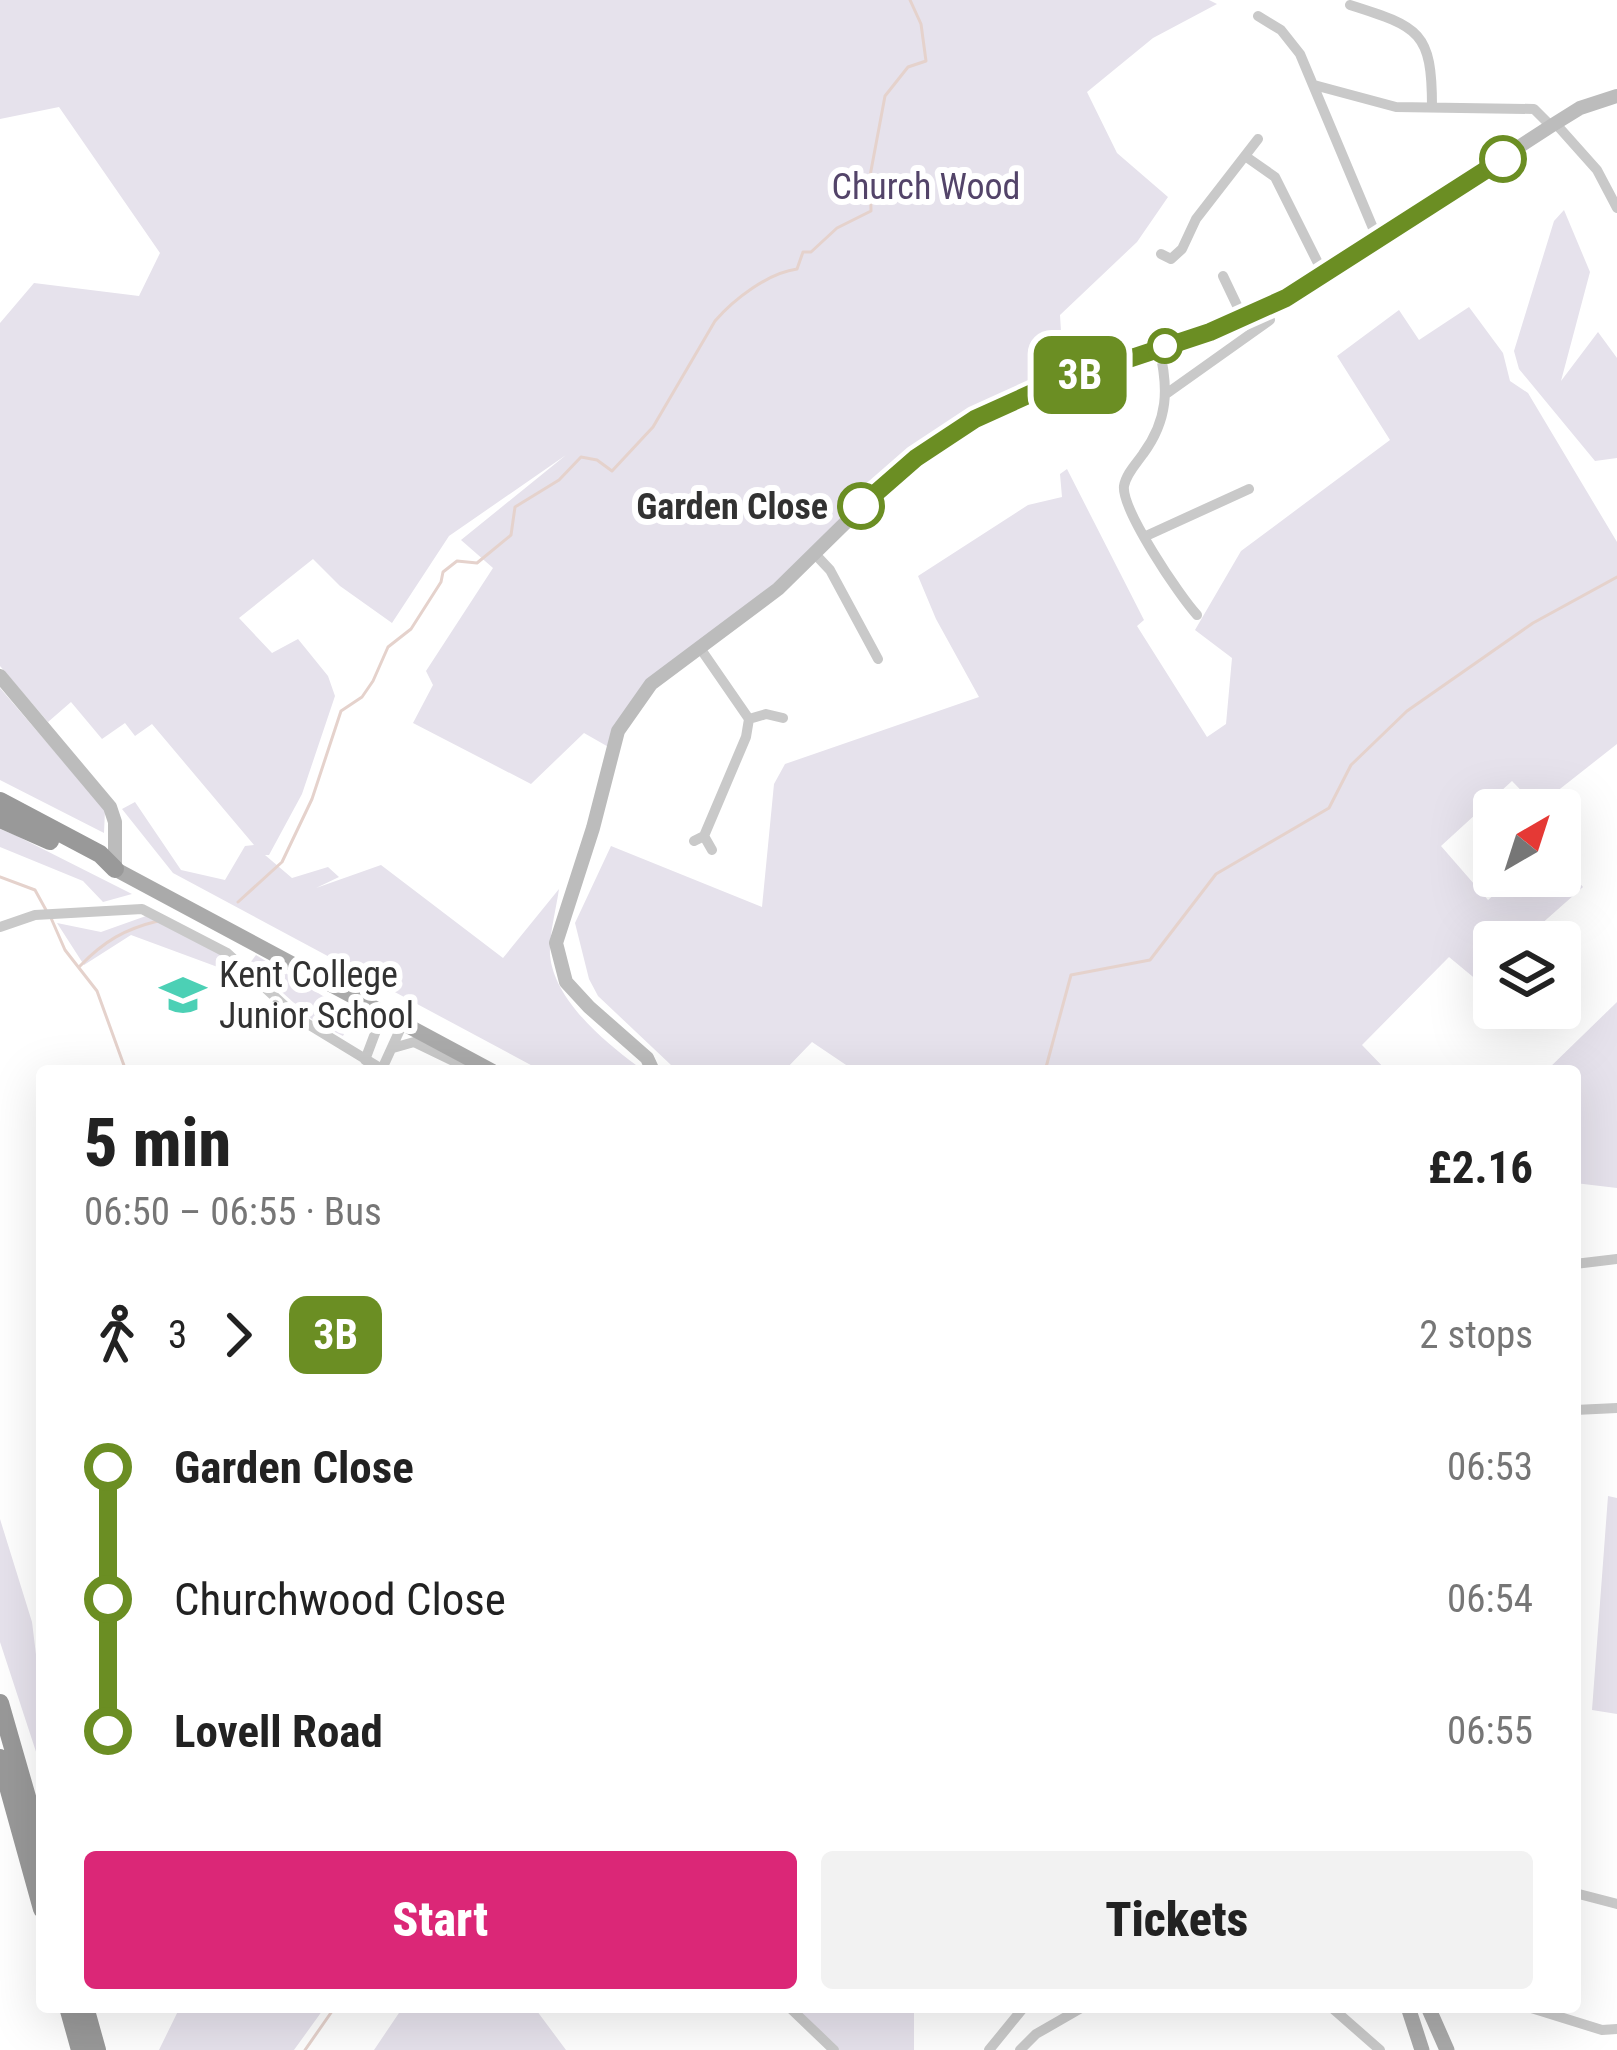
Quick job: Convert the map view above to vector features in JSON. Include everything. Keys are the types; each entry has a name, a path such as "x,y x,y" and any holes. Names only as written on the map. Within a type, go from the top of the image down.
{"highway":[{"path":"0,801 100,854 116,868"},
{"path":"0,819 95,864 116,868"},
{"path":"0,1703 36,1828"},
{"path":"0,1758 36,1887"},
{"path":"70,2013 80,2050"},
{"path":"87,2013 97,2050"}],"main road":[{"path":"116,868 481,1065"},
{"path":"1410,2013 1422,2050"},
{"path":"1431,2013 1448,2050"}],"street":[{"path":"1350,7 1418,35 1432,65 1432,107"},
{"path":"1258,16 1281,30 1300,54 1378,239"},
{"path":"1315,85 1396,106 1534,109 1597,170 1617,208"},
{"path":"650,1065 566,982 556,943 618,731 652,684 778,589 891,478 975,419 1050,385 1240,319 1324,275 1553,125 1598,100 1617,96"},
{"path":"1532,138 1534,109"},
{"path":"1161,254 1171,259 1182,249 1196,218 1258,139"},
{"path":"1245,156 1275,177 1324,275"},
{"path":"1223,275 1247,334"},
{"path":"1166,394 1270,320"},
{"path":"1159,348 1166,394 1159,432 1131,471 1125,499 1156,560 1197,615"},
{"path":"1146,536 1249,489"},
{"path":"814,553 830,571 878,659"},
{"path":"700,648 749,719 746,737 699,838 712,850"},
{"path":"0,676 110,807 116,868"},
{"path":"749,719 784,718"},
{"path":"0,926 48,914 142,909 227,953 298,1018 374,1065"},
{"path":"365,1060 383,1012"},
{"path":"386,1065 403,1023"},
{"path":"393,1048 414,1042 462,1065"},
{"path":"1581,1263 1617,1258"},
{"path":"1581,1410 1617,1408"},
{"path":"1581,1895 1617,1904"},
{"path":"795,2013 834,2050"},
{"path":"989,2050 1019,2013"},
{"path":"1019,2050 1073,2013"},
{"path":"1337,2013 1380,2050"},
{"path":"1547,2013 1602,2030 1617,2029"}],"green space":[{"name":"Church Wood","path":"0,0 1209,0 1217,4 1153,38 1087,92 1117,153 1168,197 1137,242 1060,315 1064,380 916,458 778,589 651,684 612,749 584,733 531,784 413,723 433,685 426,671 493,568 461,540 566,455 449,536 392,623 340,586 313,559 239,618 272,653 298,639 328,676 335,696 302,794 265,855 292,878 328,867 339,877 316,888 381,865 503,958 559,889 550,955 561,988 582,1018 636,1065 531,1065 173,873 122,809 135,802 181,870 225,880 245,846 254,845 152,724 135,736 125,723 102,739 71,702 48,722 0,666 0,323 34,283 139,296 160,253 59,107 0,119"},
{"path":"1564,210 1590,272 1561,381 1598,332 1617,358 1617,458 1595,461 1519,369 1514,351 1554,221"},
{"path":"1469,307 1503,353 1510,381 1528,393 1617,542 1617,744 1560,789 1520,789 1512,781 1503,789 1473,789 1473,817 1441,846 1473,883 1473,897 1572,897 1545,921 1473,921 1473,977 1449,957 1362,1045 1381,1065 846,1065 812,1042 790,1065 671,1065 598,996 575,923 611,846 762,907 774,784 785,764 979,697 918,576 1028,505 1062,497 1060,474 1067,469 1144,620 1137,626 1207,737 1226,724 1232,658 1195,630 1241,551 1390,440 1337,356 1399,310 1419,340"},
{"path":"0,688 105,810 104,833 0,780"},
{"path":"0,829 132,894 103,902 83,881 0,847"},
{"path":"146,916 222,955 242,976 131,935 84,965 57,923 101,932"},
{"path":"256,955 354,1015 343,1036 315,1022 250,963"},
{"path":"1617,1002 1617,1188 1581,1184 1581,1065 1552,1065"},
{"path":"1608,1496 1617,1498 1617,1714 1592,1710"},
{"path":"0,1519 32,1622 36,1752 0,1642"},
{"path":"177,2013 321,2013 294,2050 159,2050"},
{"path":"399,2013 538,2013 566,2050 374,2050"},
{"path":"801,2013 914,2013 914,2050 839,2050"}],"waterway":[{"path":"238,902 282,862 312,799 341,711 362,697 388,647 411,629 443,572 457,561 477,563 511,535 515,507 559,480 581,457 597,460 612,471 653,427 715,321 763,281 797,269 803,252 811,252 837,228 871,211 870,176 885,96 908,67 926,61 921,24 910,0"},
{"path":"1047,1065 1071,975 1150,960 1216,874 1329,808 1351,765 1407,711 1533,623 1617,577"},
{"path":"0,877 35,890 46,910"},
{"path":"51,918 65,950 97,991 124,1065"},
{"path":"80,966 116,937 158,921"},
{"path":"305,2050 331,2013"}],"bus line":[{"name":"3B","path":"861,506 916,458 975,419 1050,385 1210,332 1286,298 1503,159"}],"place":[{"name":"Garden Close","path":"861,506"},
{"name":"Kent College Junior School","path":"183,995"}]}
